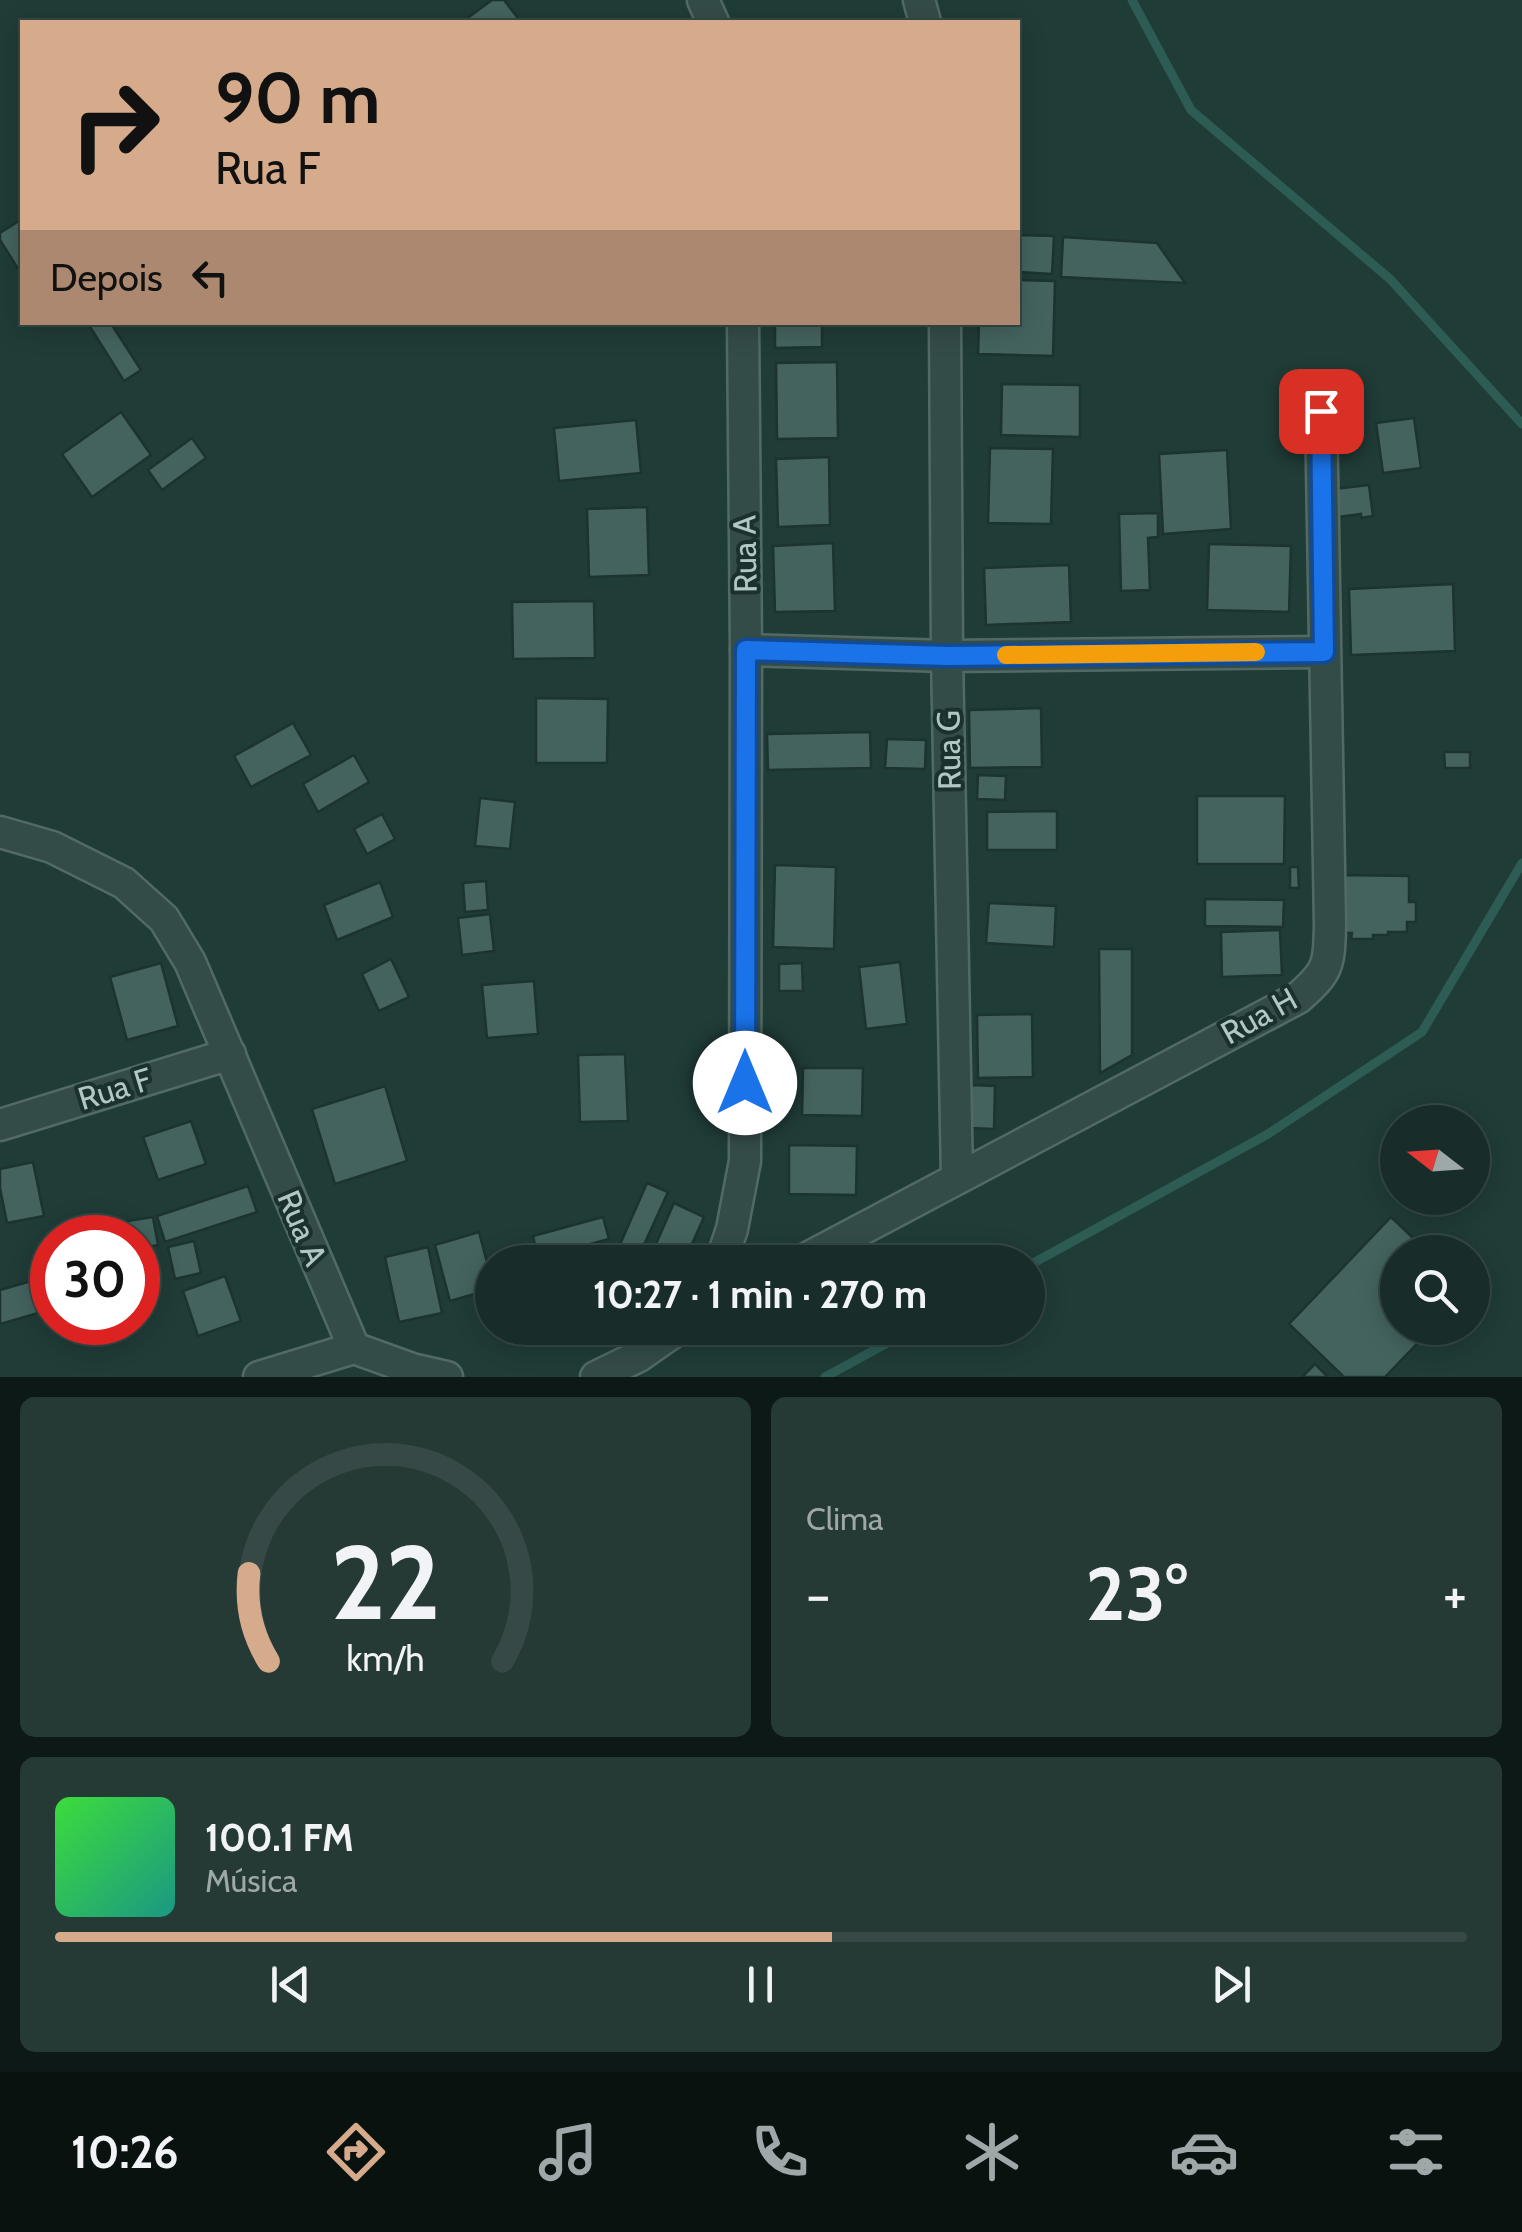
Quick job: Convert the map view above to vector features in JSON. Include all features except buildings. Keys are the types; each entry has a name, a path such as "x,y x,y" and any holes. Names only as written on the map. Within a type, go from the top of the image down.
{"street":[{"name":"Rua A","path":"726,1245 745,1162 743,325"},
{"name":"Rua G","path":"945,325 957,1178"},
{"name":"Rua H","path":"832,1245 1298,998 1318,980 1329,960 1330,926 1321,411"},
{"path":"746,650 947,656 1324,652"},
{"name":"Rua A","path":"0,832 52,847 124,883 164,919 190,962 354,1348"},
{"name":"Rua F","path":"0,1125 230,1054"},
{"path":"596,1377 655,1345"},
{"path":"258,1377 354,1348 447,1377"}],"waterway":[{"path":"1132,0 1191,110 1390,279 1522,424"},
{"path":"1045,1257 1268,1134 1422,1032 1522,863"},
{"path":"825,1377 884,1345"}],"slow traffic":[{"path":"1006,655 1256,652"}],"route":[{"path":"745,1083 746,650 947,656 1324,652 1321,411"}]}
